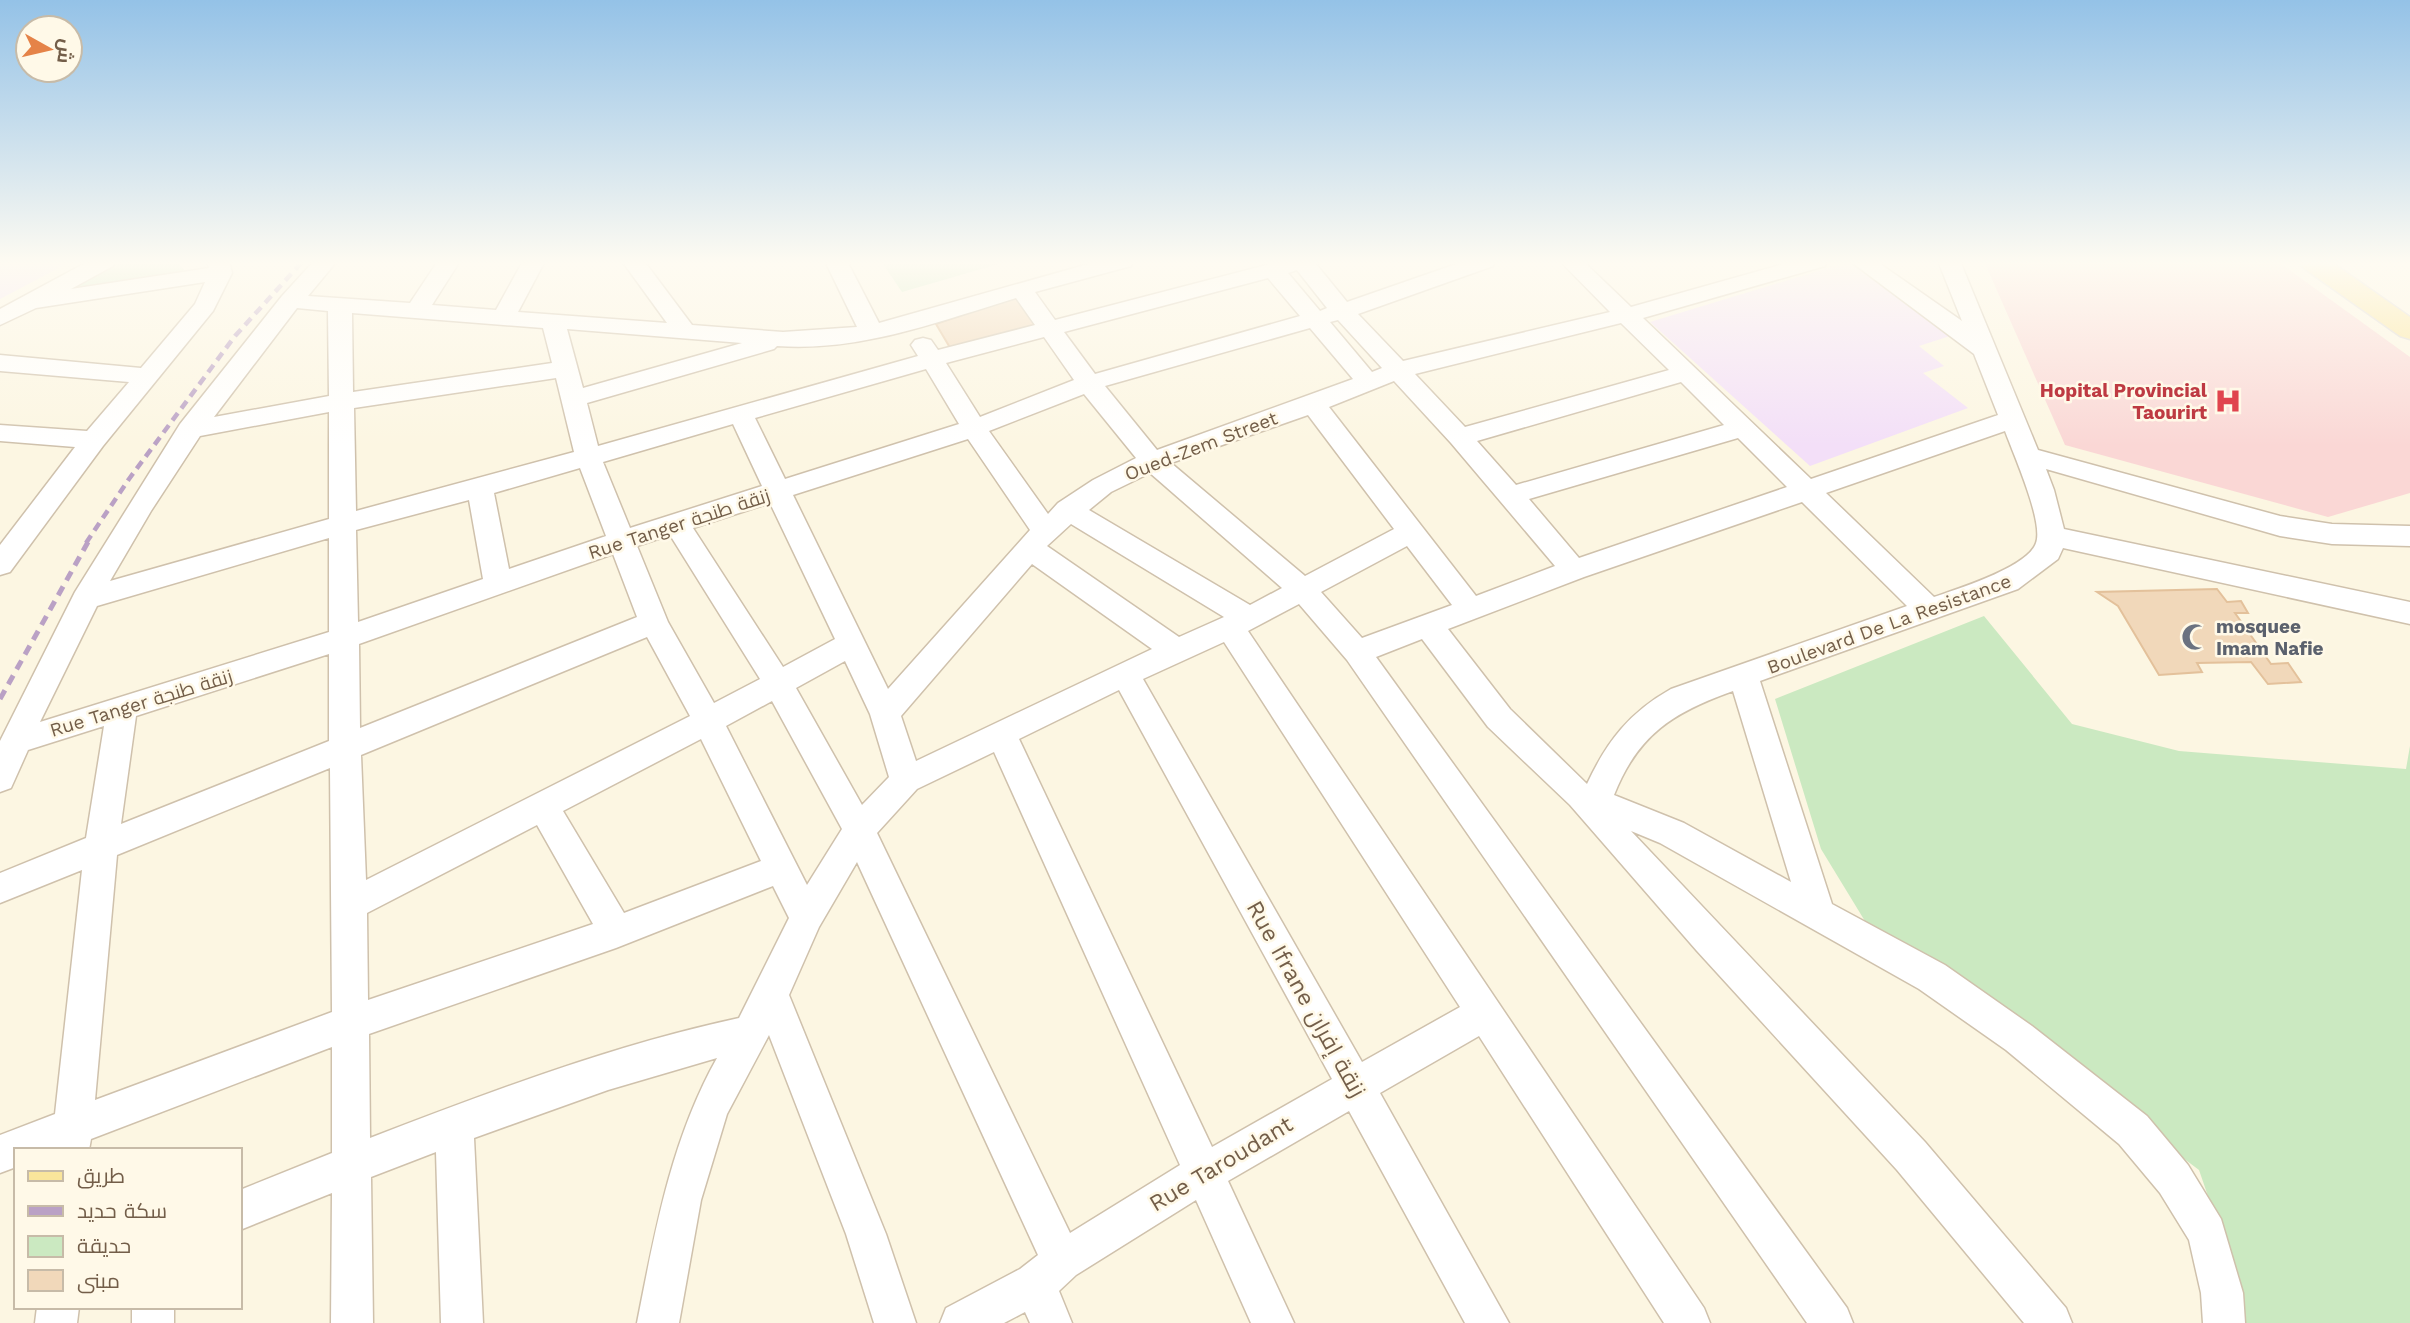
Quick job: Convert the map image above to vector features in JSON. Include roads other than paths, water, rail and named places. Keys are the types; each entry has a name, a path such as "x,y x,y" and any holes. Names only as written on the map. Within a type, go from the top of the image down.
{"street":[{"path":"2,560 94,440 191,323"},
{"path":"0,779 15,742 105,561 189,430 273,323"},
{"path":"340,323 345,747 350,905 352,1323"},
{"path":"553,323 588,456 654,622 708,721 806,918"},
{"path":"578,323 819,340 872,333 911,323 930,360 975,428 1037,539 1177,651"},
{"path":"679,323 684,330"},
{"path":"867,323 872,333"},
{"path":"1045,323 1089,383 1152,461 1303,590 1357,652 1832,1323"},
{"path":"85,599 343,524 480,488 930,360 1074,323"},
{"name":"Rue Tanger زنقة طنجة","path":"15,742 344,638 621,541 975,428 1089,383 1299,323"},
{"path":"1320,323 1368,382"},
{"path":"1355,323 1460,437 1574,570"},
{"name":"Oued-Zem Street","path":"885,714 1037,539 1068,510 1102,486 1152,461 1313,404 1399,369 1594,323"},
{"path":"1635,323 1928,609"},
{"path":"1950,323 1984,349"},
{"path":"1974,323 2041,490 2052,536 2410,613"},
{"path":"574,398 783,339"},
{"path":"0,363 148,376"},
{"path":"189,430 342,402 564,369"},
{"path":"1460,437 1686,373"},
{"path":"1313,404 1470,608"},
{"path":"741,414 885,714 906,780"},
{"path":"1357,652 1574,570 1808,492 2011,420"},
{"path":"1509,496 1744,428"},
{"path":"0,433 94,440"},
{"path":"2026,456 2280,526 2332,534 2410,536"},
{"path":"480,488 498,585"},
{"path":"1068,510 1240,623 1486,1012 1689,1323"},
{"path":"677,525 778,683 859,830 1049,1273 1051,1323"},
{"path":"658,1323 681,1200 710,1108 771,995 806,918 859,830 906,780 1125,674 1240,623 1411,532"},
{"name":"Boulevard De La Resistance","path":"1586,798 1639,725 1656,710 1682,697 2008,582 2048,552 2052,536"},
{"path":"0,888 654,622"},
{"path":"1428,625 1499,718 1586,798 1709,940 1911,1156 2051,1323"},
{"path":"350,905 708,721 850,644"},
{"name":"Rue Ifrane زنقة إفران","path":"1125,674 1488,1323"},
{"path":"1744,677 1818,914"},
{"path":"72,1139 101,846 122,709"},
{"path":"1001,734 1273,1323"},
{"path":"1586,798 1672,833 1932,977 2019,1038 2133,1130 2174,1179 2207,1233 2222,1293 2224,1323"},
{"path":"543,806 616,932"},
{"path":"29,1148 72,1139 350,1023 616,932 782,867"},
{"path":"771,995 866,1234 895,1323"},
{"name":"Rue Taroudant","path":"961,1323 1049,1273 1203,1173 1353,1085 1486,1012"},
{"path":"242,1209 454,1125 622,1065 690,1045 749,1033"},
{"path":"454,1125 462,1323"}],"railway":[{"path":"86,543 129,479 247,323"},
{"path":"0,699 88,542"}],"place":[{"name":"Hopital Provincial Taourirt","path":"2228,401"},
{"name":"mosquee Imam Nafie","path":"2195,637"}]}
